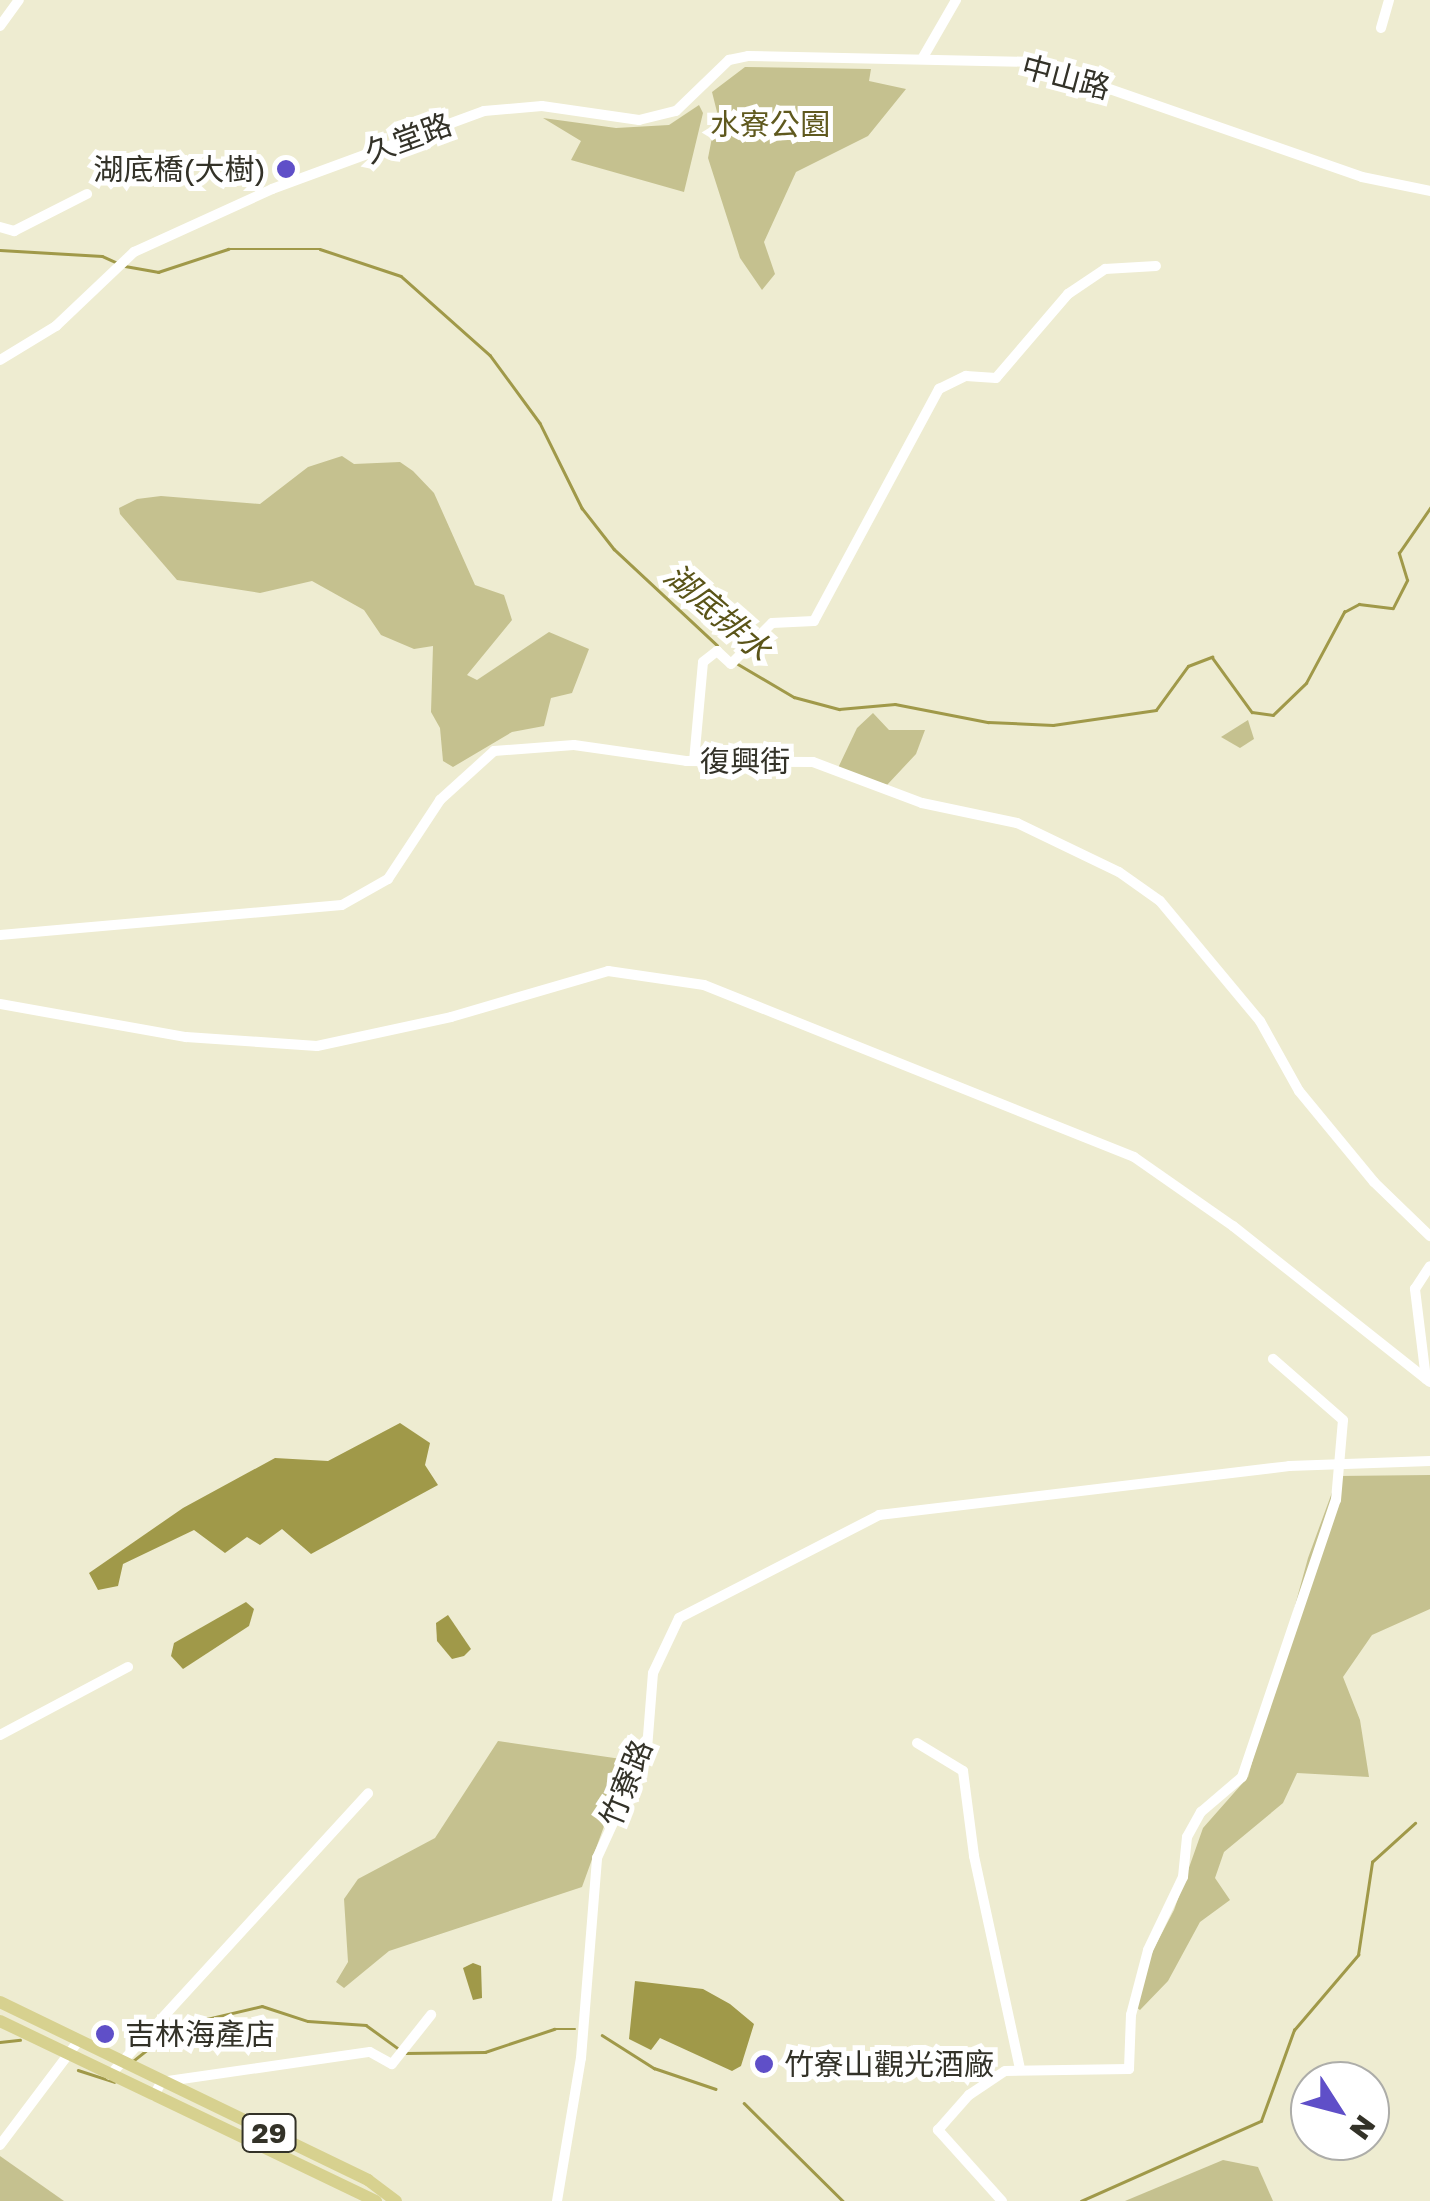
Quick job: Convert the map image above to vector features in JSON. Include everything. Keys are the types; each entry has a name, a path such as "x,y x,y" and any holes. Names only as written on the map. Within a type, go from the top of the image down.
{"main road":[{"name":"29","path":"0,2002 76,2043 114,2070"},
{"name":"29","path":"0,2022 70,2057 133,2079 154,2096 376,2201"},
{"name":"29","path":"133,2079 160,2082 368,2180 396,2201"}],"street":[{"path":"0,26 19,0"},
{"path":"922,59 956,0"},
{"path":"1381,28 1389,0"},
{"name":"中山路","path":"700,90 730,60 748,56 1032,62 1362,177 1430,191"},
{"name":"久堂路","path":"0,360 56,326 127,258 256,196 484,111 542,106 639,120 676,111 700,90"},
{"path":"0,227 14,231 87,194"},
{"path":"694,762 703,662 718,651 731,664 772,623 814,621 824,609 939,390 966,376 996,378 1068,294 1105,268 1156,266"},
{"name":"復興街","path":"0,935 342,905 388,879 440,800 494,751 574,745 694,762 813,762 922,802 1017,824 1119,872 1182,921 1260,1021 1299,1091 1374,1182 1430,1236"},
{"path":"0,1004 186,1037 317,1046 451,1017 608,971 704,986 1134,1157 1248,1237 1428,1381"},
{"path":"1428,1381 1415,1289 1430,1266"},
{"path":"1002,2201 938,2130 969,2095 1020,2068 1129,2069 1131,2016 1148,1950 1183,1877 1187,1837 1201,1812 1242,1777 1336,1500 1343,1420 1273,1360"},
{"name":"竹寮路","path":"557,2201 581,2058 598,1858 647,1749 653,1673 679,1618 880,1515 1340,1464 1430,1460"},
{"path":"0,1735 128,1667"},
{"path":"917,1744 963,1772 1020,2068"},
{"path":"114,2070 368,1793"},
{"path":"154,2096 160,2082 370,2052 392,2064 432,2015"},
{"path":"0,2145 70,2057 76,2043"}],"green space":[{"name":"水寮公園","path":"745,67 871,69 869,81 906,89 868,136 796,172 764,242 775,274 762,290 740,258 708,158 717,112 712,92"},
{"path":"699,105 703,113 684,192 571,160 581,141 543,118 616,128 669,125"},
{"path":"342,456 354,464 400,462 413,471 434,493 475,585 504,595 512,620 467,675 477,680 549,632 589,649 572,693 551,698 544,726 512,732 453,767 443,761 440,728 431,712 433,646 414,649 381,635 364,610 312,581 260,593 177,580 120,514 119,508 137,499 161,496 260,504 308,467"},
{"path":"873,713 889,730 925,730 916,754 887,785 838,768 857,728"},
{"path":"1248,720 1254,739 1240,748 1221,737"},
{"path":"1430,1475 1430,1609 1372,1635 1343,1677 1360,1720 1369,1777 1297,1773 1283,1803 1224,1852 1215,1878 1230,1900 1200,1922 1168,1981 1140,2010 1133,2005 1139,1977 1174,1910 1203,1828 1248,1777 1308,1558 1338,1476"},
{"path":"498,1741 628,1760 582,1887 389,1951 344,1988 336,1982 348,1962 344,1899 358,1879 435,1838"},
{"path":"0,2156 64,2201 0,2201"},
{"path":"1223,2160 1258,2167 1273,2201 1125,2201"}],"shaded area":[{"path":"400,1423 430,1443 425,1465 438,1485 311,1554 282,1529 260,1545 247,1537 225,1553 194,1530 123,1564 118,1586 98,1590 89,1573 183,1508 275,1458 328,1461"},
{"path":"246,1602 254,1609 249,1626 183,1669 171,1656 174,1643"},
{"path":"448,1615 471,1649 452,1659 437,1641 436,1623"},
{"path":"473,1963 481,1966 482,1998 473,2000 463,1968"},
{"path":"635,1981 703,1989 730,2004 754,2024 741,2066 732,2071 660,2038 651,2050 629,2039"}],"waterway":[{"name":"湖底排水","path":"125,266 158,272 228,249 320,249 401,276 490,355 540,423 582,508 614,549 717,645"},
{"name":"湖底排水","path":"0,250 102,256 118,263"},
{"name":"湖底排水","path":"738,664 794,697 839,709 895,704 988,722 1053,725 1156,710 1188,666 1212,657 1252,712 1273,715 1306,683 1344,612 1359,604 1393,608 1407,580 1399,553 1430,508"},
{"path":"1081,2201 1261,2121 1294,2030 1358,1955 1372,1862 1415,1823"},
{"path":"133,2061 177,2026 262,2006 308,2021 366,2025 399,2049"},
{"path":"406,2053 485,2052 554,2029 575,2029"},
{"path":"602,2035 654,2068 716,2089"},
{"path":"0,2042 20,2040"},
{"path":"78,2070 114,2082"},
{"path":"744,2103 843,2201"}],"place":[{"name":"湖底橋(大樹)","path":"286,169"},
{"name":"吉林海產店","path":"105,2034"},
{"name":"竹寮山觀光酒廠","path":"764,2064"}]}
